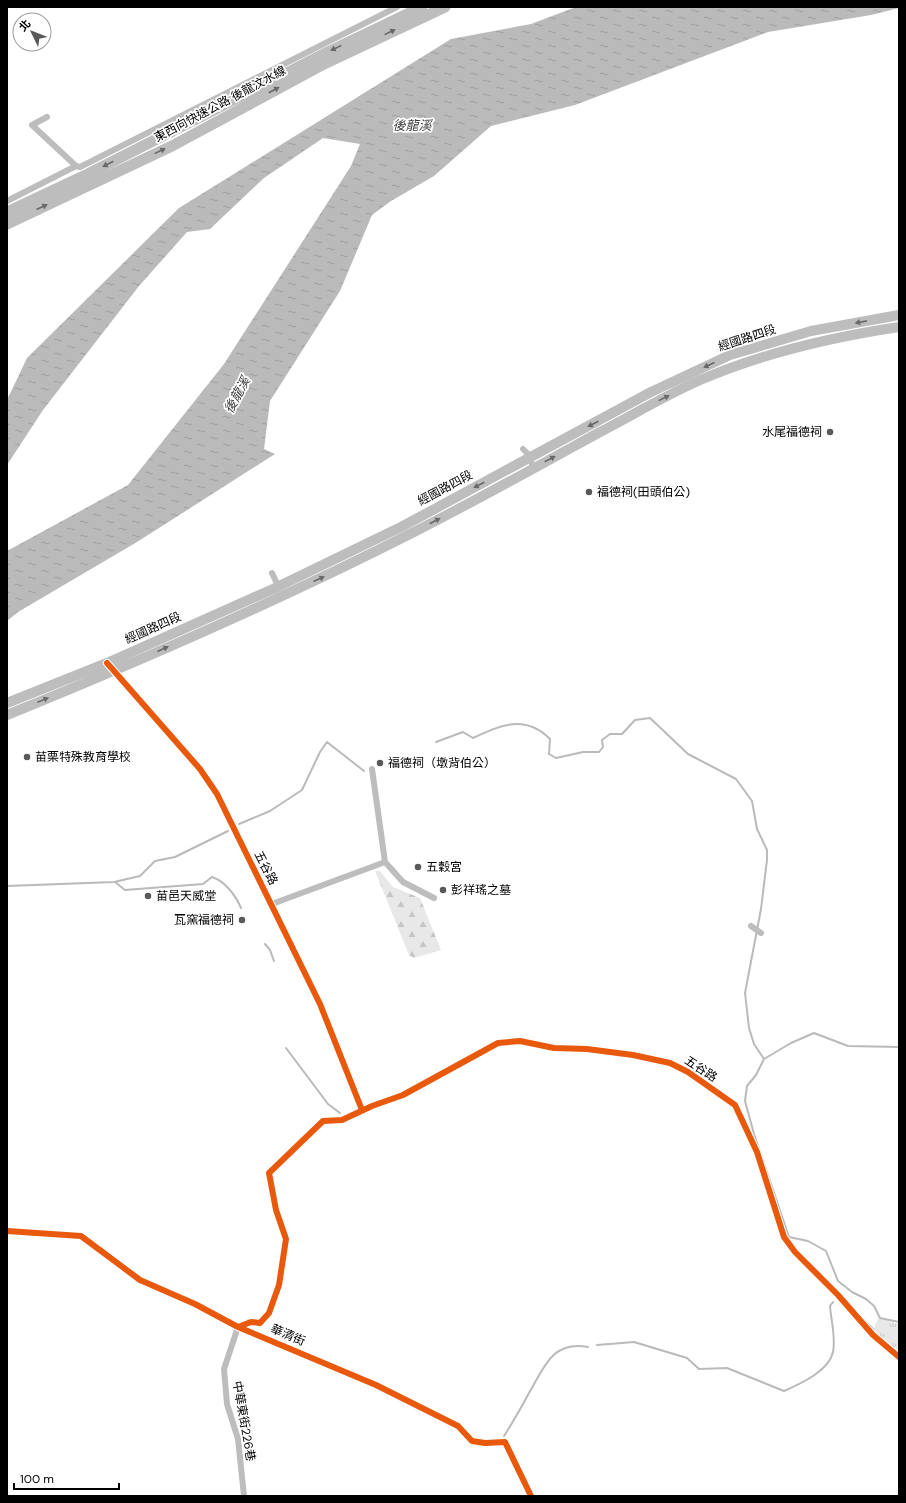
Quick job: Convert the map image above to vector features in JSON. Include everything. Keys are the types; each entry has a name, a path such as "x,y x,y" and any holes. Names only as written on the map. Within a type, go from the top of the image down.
{"highway":[{"name":"東西向快速公路 後龍汶水線","path":"7,212 88,174 328,52 422,7"},
{"name":"東西向快速公路 後龍汶水線","path":"7,224 172,146 324,64 445,7"}],"main road":[{"name":"經國路四段","path":"7,715 113,672 281,590 651,392 730,355 811,331 899,315"},
{"name":"經國路四段","path":"7,703 281,590 415,531 705,378 793,347 841,336 899,327"}],"street":[{"path":"7,201 76,166 80,167 397,7"},
{"path":"47,117 32,125 76,166"},
{"path":"523,449 534,468"},
{"path":"272,573 281,590"},
{"name":"五谷路","path":"107,663 113,672 204,775 217,794 320,1004 362,1110"},
{"path":"372,769 385,862 403,882 434,898"},
{"path":"272,904 385,862"},
{"path":"751,926 761,933"},
{"name":"五谷路","path":"238,1327 251,1322 260,1323 268,1312 282,1273 286,1239 276,1210 269,1173 323,1121 342,1120 362,1110 403,1095 498,1043 520,1041 554,1048 587,1049 633,1055 670,1063 688,1072 735,1105 757,1152 784,1236 795,1252 838,1295 874,1335 899,1357"},
{"name":"華清街","path":"7,1231 81,1236 140,1280 195,1304 238,1327 376,1385 458,1426 472,1442 505,1442 531,1496"},
{"name":"中華東街226巷","path":"238,1327 224,1369 227,1404 238,1439 244,1496"}],"green space":[{"path":"375,871 380,871 393,887 420,898 441,950 414,958 409,955"},
{"path":"878,1318 899,1324 899,1351 873,1331"}],"water":[{"name":"後龍溪","path":"576,7 899,8 871,15 768,32 575,105 491,126 434,176 391,201 372,215 340,291 270,401 264,449 275,454 137,542 18,612 7,621 7,551 128,485 224,364 351,166 360,144 323,138 264,178 210,229 187,232 139,286 43,410 7,465 7,400 27,358 179,208 451,39 531,24"}],"waterway":[{"path":"436,742 463,732 473,738 503,726 522,724 531,726 541,731 550,739 549,754 556,758 583,752 599,752 603,747 602,740 610,734 622,734 635,720 650,718 688,754 736,779 752,801 757,829 767,850 761,909 745,993 749,1028 754,1044 764,1059 756,1075 747,1086 745,1101 754,1134 789,1237 808,1241 826,1251 838,1281 874,1306 880,1318 899,1322"},
{"path":"239,824 270,811 302,790 320,752 327,742 364,771"},
{"path":"7,886 114,882 140,876 155,861 175,857 228,831"},
{"path":"115,882 125,890 203,884 212,877 226,885 241,908"},
{"path":"265,944 270,950 274,961"},
{"path":"764,1059 791,1043 814,1033 848,1046 899,1047"},
{"path":"286,1048 328,1104 340,1113"},
{"path":"597,1345 634,1342 687,1358 699,1369 727,1368 784,1391 813,1376 820,1371 830,1359 834,1347 830,1306 833,1302"},
{"path":"863,1319 873,1329"},
{"path":"504,1436 539,1374 551,1358 557,1352 566,1348 576,1346 588,1347"}],"cycle path":[{"path":"107,663 200,769 217,794 320,1004 362,1110"},
{"path":"238,1327 251,1322 260,1323 269,1313 279,1285 286,1239 276,1210 269,1173 323,1121 342,1120 372,1106 403,1095 498,1043 520,1041 554,1048 587,1049 633,1055 670,1063 688,1072 735,1105 757,1152 784,1237 795,1252 838,1295 873,1335 899,1357"},
{"path":"7,1231 81,1236 140,1280 195,1304 238,1327 376,1385 458,1426 472,1441 485,1443 505,1442 531,1496"}],"place":[{"name":"水尾福德祠","path":"830,432"},
{"name":"福德祠(田頭伯公)","path":"589,492"},
{"name":"苗栗特殊教育學校","path":"27,757"},
{"name":"福德祠（墩背伯公）","path":"380,763"},
{"name":"五穀宮","path":"418,867"},
{"name":"彭祥瑤之墓","path":"443,890"},
{"name":"苗邑天威堂","path":"148,896"},
{"name":"瓦窯福德祠","path":"242,920"}]}
